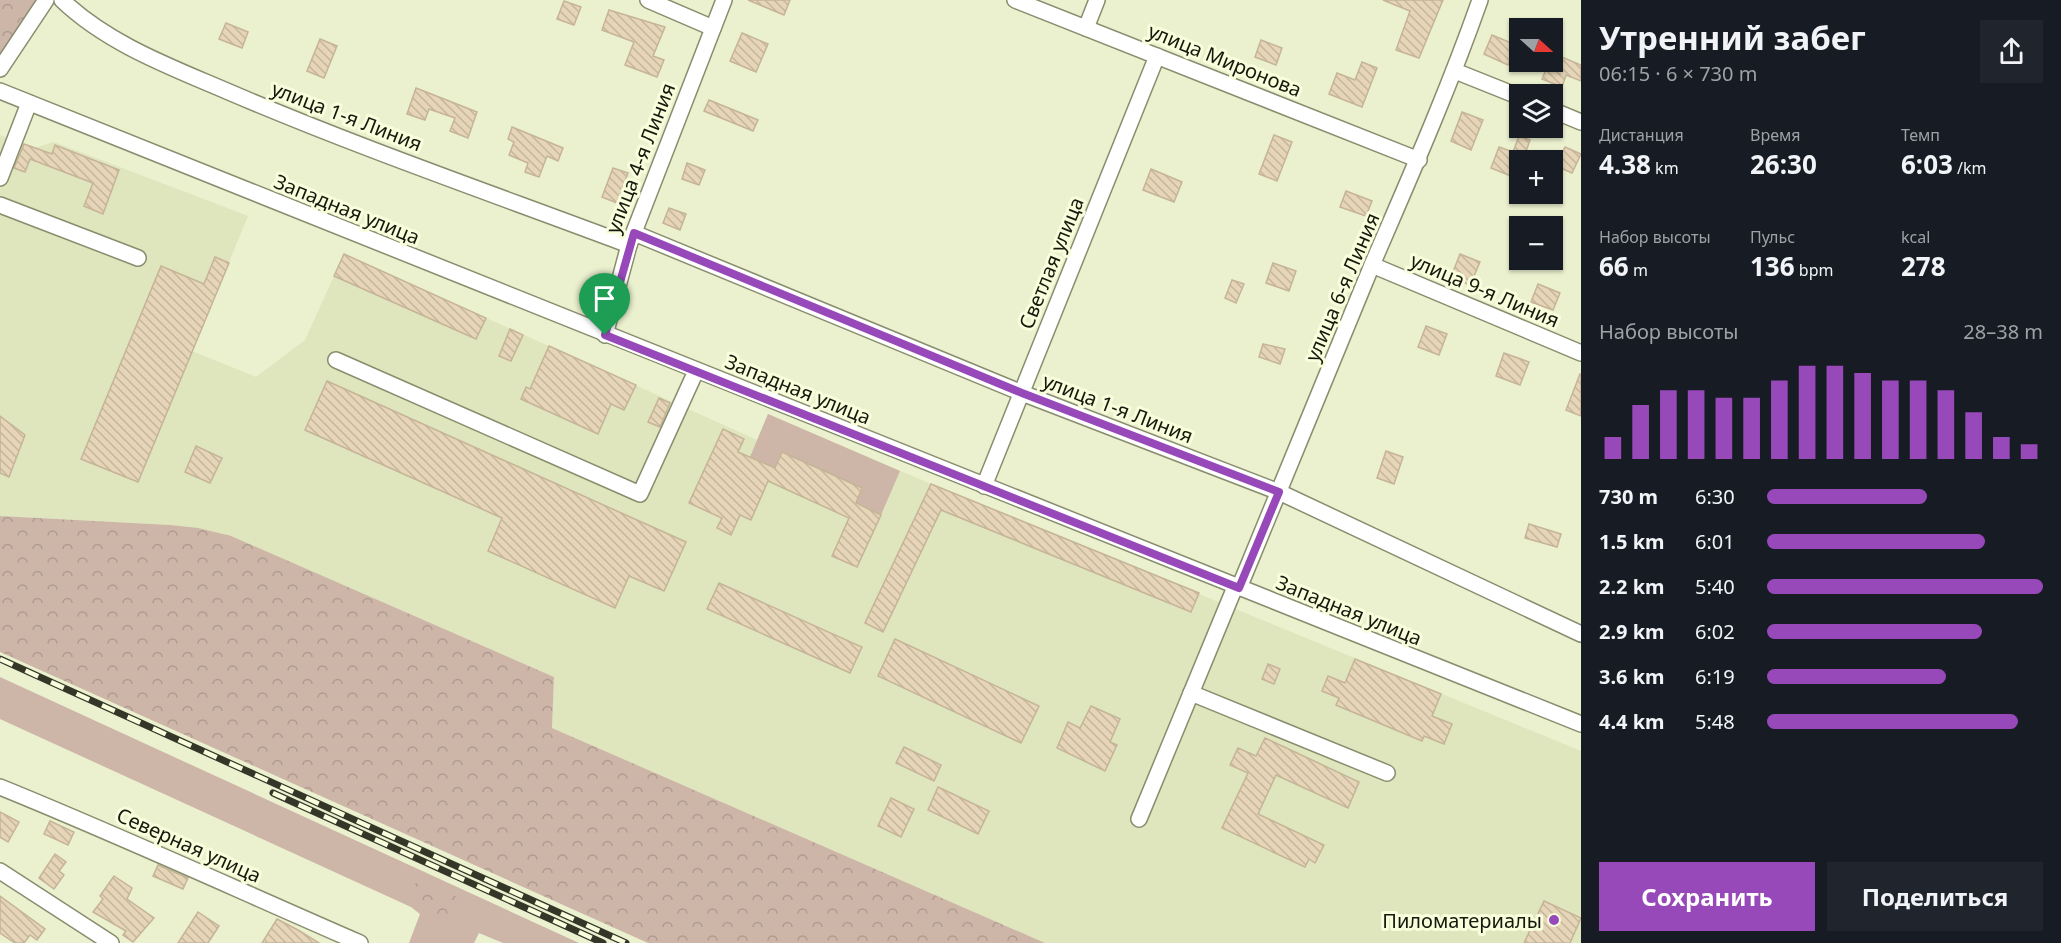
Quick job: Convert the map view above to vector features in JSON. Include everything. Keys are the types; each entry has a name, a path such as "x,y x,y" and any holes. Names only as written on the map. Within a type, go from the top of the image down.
{"street":[{"path":"0,69 46,0"},
{"name":"улица 1-я Линия","path":"62,0 90,23 114,38 168,66 282,114 632,239 1279,492 1581,633"},
{"path":"648,0 713,28"},
{"name":"улица 4-я Линия","path":"605,335 632,239 724,0"},
{"name":"улица Миронова","path":"1015,0 1419,160"},
{"path":"1086,28 1097,0"},
{"name":"улица 6-я Линия","path":"1139,819 1279,492 1372,265 1419,160 1455,71 1480,0"},
{"name":"Светлая улица","path":"984,486 1156,56"},
{"path":"1455,71 1509,93"},
{"name":"Западная улица","path":"0,91 1581,724"},
{"path":"0,178 29,103"},
{"path":"1563,115 1581,122"},
{"path":"0,205 138,258"},
{"name":"улица 9-я Линия","path":"1372,265 1581,353"},
{"path":"336,360 640,494 696,371"},
{"path":"1191,693 1388,773"},
{"name":"Северная улица","path":"0,787 91,823 203,876 360,943"},
{"path":"0,871 111,943"}],"shaded area":[{"path":"0,135 34,148 54,142 248,216 192,351 256,377 305,340 344,254 757,440 768,414 931,484 1581,751 1581,943 1045,943 552,728 554,677 170,525 0,516"}],"green space":[{"path":"0,0 39,0 0,55"},
{"path":"768,414 900,471 881,515 856,503 862,488 782,452 775,468 750,457"},
{"path":"0,516 170,525 198,528 231,536 554,677 552,728 1045,943 648,943 0,652"},
{"path":"0,677 579,943 503,943 479,933 474,943 409,943 420,914 411,907 0,719"},
{"path":"414,883 432,885 456,896 459,904 456,913 442,916 430,913 411,894 410,886"}],"building":[{"path":"748,0 790,0 784,15"},
{"path":"1383,0 1443,0 1419,58 1396,50 1410,11"},
{"path":"564,1 581,7 574,25 557,19"},
{"path":"609,10 665,27 653,56 664,60 657,77 625,65 634,42 602,30"},
{"path":"226,23 248,32 242,48 219,39"},
{"path":"742,33 768,44 756,72 730,61"},
{"path":"1492,35 1509,42 1508,65 1484,54"},
{"path":"320,39 337,46 324,78 307,71"},
{"path":"1261,40 1282,48 1276,65 1255,57"},
{"path":"1563,58 1581,65 1581,81 1566,75 1563,84 1554,84 1542,79 1545,72 1563,72"},
{"path":"1362,62 1377,68 1362,107 1329,94 1337,73 1355,80"},
{"path":"416,88 477,112 468,138 450,131 455,118 429,109 425,120 407,114"},
{"path":"709,100 758,120 753,131 704,111"},
{"path":"1462,112 1483,120 1471,150 1451,141"},
{"path":"512,127 563,148 558,161 547,156 539,177 525,172 528,163 509,155 514,142 508,139"},
{"path":"1274,135 1292,142 1277,181 1259,174"},
{"path":"1518,138 1530,140 1526,150 1514,150"},
{"path":"24,144 52,154 55,145 119,170 103,214 84,206 93,183 30,159 25,172 14,168"},
{"path":"1499,147 1509,151 1509,175 1491,168"},
{"path":"1565,147 1581,154 1572,173 1563,169"},
{"path":"687,163 705,170 699,185 682,179"},
{"path":"613,168 628,173 617,203 602,197"},
{"path":"1151,169 1182,182 1174,202 1143,190"},
{"path":"1346,191 1372,201 1366,216 1340,207"},
{"path":"669,208 686,214 680,230 663,223"},
{"path":"344,254 486,318 476,339 334,276"},
{"path":"1460,254 1480,262 1470,285 1451,277"},
{"path":"215,257 229,263 138,482 81,459 161,266 204,284"},
{"path":"1273,263 1296,271 1289,291 1266,283"},
{"path":"1232,280 1244,284 1236,303 1225,298"},
{"path":"1538,284 1560,293 1553,310 1531,302"},
{"path":"1426,326 1447,334 1439,355 1418,347"},
{"path":"510,329 523,335 511,361 499,356"},
{"path":"1263,344 1285,349 1280,364 1259,357"},
{"path":"549,346 636,385 624,410 611,404 598,434 521,399 526,387 530,389"},
{"path":"1504,353 1529,362 1520,385 1496,376"},
{"path":"1581,374 1581,416 1566,410"},
{"path":"327,381 686,542 664,591 629,576 615,608 488,551 502,518 305,430"},
{"path":"659,398 670,403 660,427 648,422"},
{"path":"0,416 25,435 9,477 0,473"},
{"path":"723,429 744,439 738,452 775,468 782,452 862,488 856,503 881,515 857,567 832,556 849,518 768,481 751,520 740,515 731,535 717,528 722,518 689,503"},
{"path":"196,446 222,458 210,483 185,472"},
{"path":"1386,451 1403,457 1394,484 1377,478"},
{"path":"931,484 1199,593 1191,612 941,510 883,632 865,623"},
{"path":"1529,524 1561,534 1557,547 1525,538"},
{"path":"719,583 862,647 850,673 707,609"},
{"path":"895,639 1039,706 1021,743 878,676"},
{"path":"1355,659 1441,694 1432,716 1452,724 1444,744 1424,736 1422,741 1336,705 1339,698 1322,691 1328,676 1345,683"},
{"path":"1268,664 1280,669 1274,684 1262,679"},
{"path":"1091,706 1120,719 1110,742 1117,745 1105,771 1057,748 1068,722 1080,728"},
{"path":"1265,738 1359,782 1348,808 1276,775 1258,814 1324,845 1315,863 1309,859 1305,867 1222,828 1248,773 1230,765 1238,748 1256,756"},
{"path":"904,747 941,765 934,781 896,763"},
{"path":"938,787 989,811 978,834 928,810"},
{"path":"891,798 914,809 901,837 878,826"},
{"path":"0,812 19,822 8,842 0,837"},
{"path":"50,821 74,832 68,845 44,834"},
{"path":"55,854 66,862 59,871 64,875 54,889 39,878"},
{"path":"158,865 188,878 183,889 153,876"},
{"path":"114,876 132,888 127,899 154,918 133,942 123,935 126,931 93,912 103,899 100,896"},
{"path":"0,896 45,929 37,940 30,935 24,943 15,943 0,933"},
{"path":"1544,901 1581,918 1570,943 1524,943"},
{"path":"198,912 219,926 208,943 178,943"},
{"path":"277,919 298,930 319,943 262,943"}],"railway":[{"path":"0,659 626,943"},
{"path":"273,793 603,943"}],"place":[{"name":"Пиломатериалы","path":"1554,920"}],"route":[{"path":"634,233 1022,393 1279,492 1239,588 605,335 634,233"}]}
